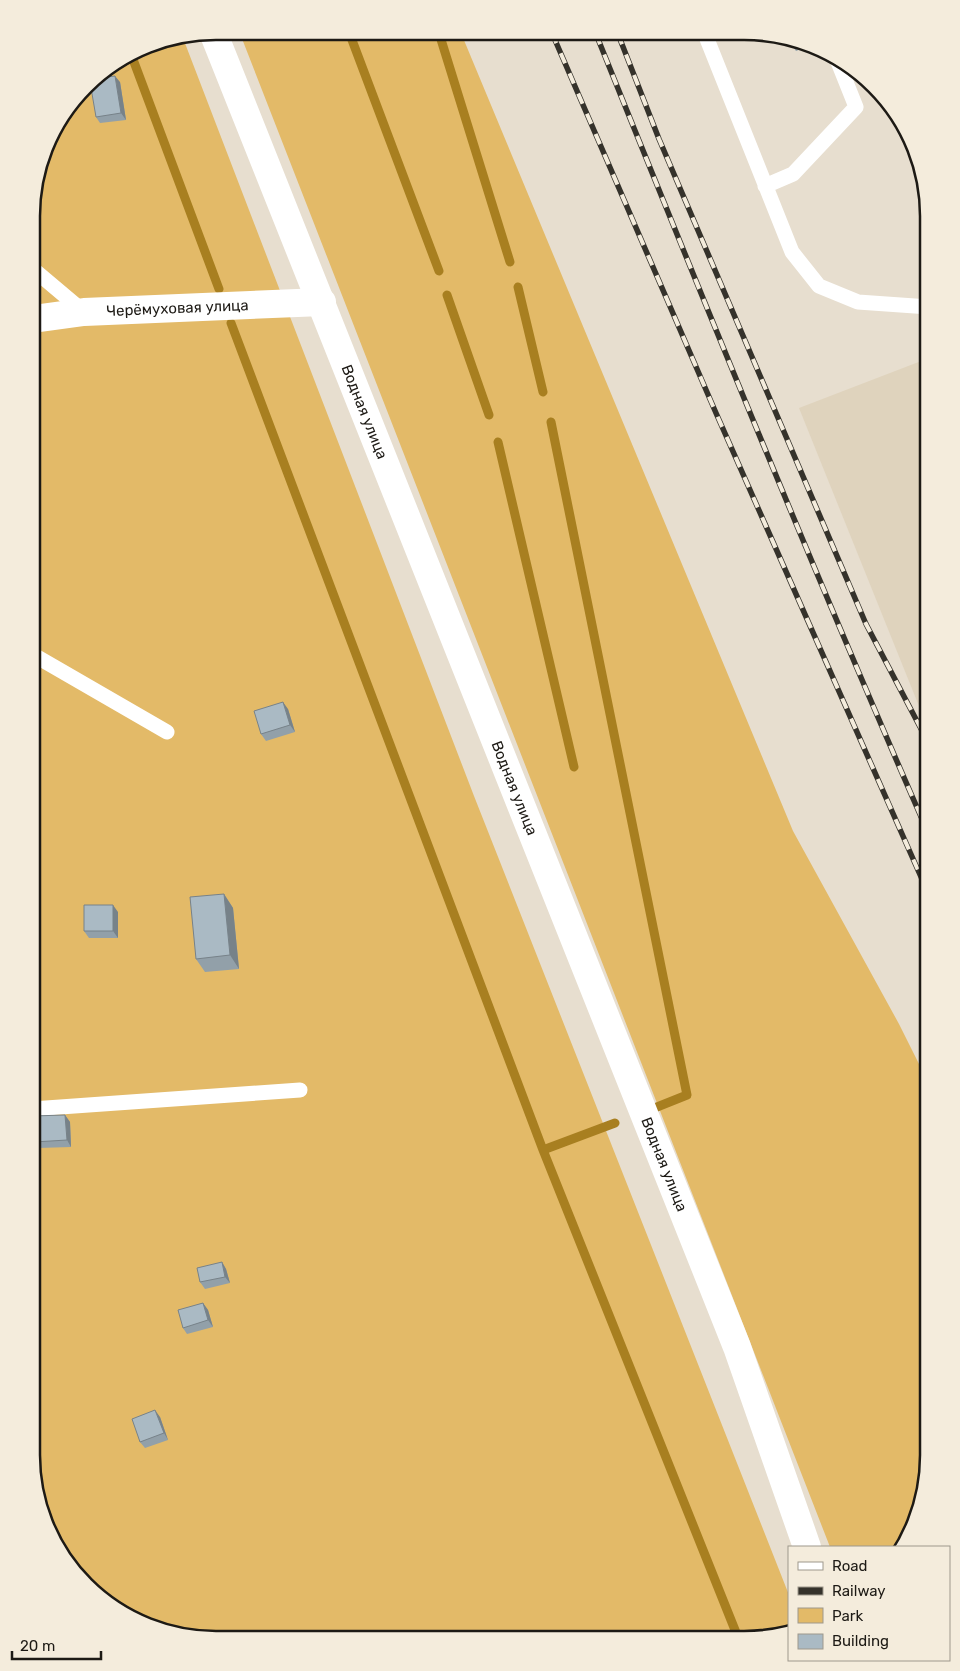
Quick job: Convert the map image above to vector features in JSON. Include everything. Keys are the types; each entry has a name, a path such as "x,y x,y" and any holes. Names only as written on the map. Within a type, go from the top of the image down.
{"street":[{"name":"Водная улица","path":"216,40 737,1347 807,1546"},
{"name":"Черёмуховая улица","path":"40,318 84,312 322,302"}],"lane":[{"path":"707,40 792,252 819,286 858,302 920,306"},
{"path":"765,186 793,174 856,107 841,69"},
{"path":"40,275 84,312"},
{"path":"40,659 167,732"},
{"path":"40,1108 300,1090"}],"shaded area":[{"path":"920,361 920,709 799,408"}],"green space":[{"path":"243,40 464,40 793,831 920,1066 920,1467 917,1489 911,1512 894,1546 830,1546"},
{"path":"185,43 474,796 788,1592 788,1626 756,1631 204,1631 182,1628 149,1618 109,1595 76,1562 53,1522 43,1489 40,1467 40,204 49,159 58,138 76,109 109,76 149,53"}],"building":[{"path":"115,76 121,113 96,117 92,92 108,77"},
{"path":"283,702 290,725 261,734 254,711"},
{"path":"224,894 230,955 196,959 190,897"},
{"path":"84,905 113,905 113,931 84,931"},
{"path":"65,1115 67,1140 40,1142 40,1116"},
{"path":"222,1262 225,1277 200,1282 197,1268"},
{"path":"203,1303 208,1320 183,1328 178,1310"},
{"path":"155,1410 164,1433 140,1442 132,1419"}],"waterway":[{"path":"352,40 439,271"},
{"path":"441,40 510,262"},
{"path":"134,61 219,289"},
{"path":"518,287 543,392"},
{"path":"447,295 489,415"},
{"path":"231,323 543,1150 735,1631"},
{"path":"551,422 687,1095 657,1107"},
{"path":"498,442 574,767"},
{"path":"543,1150 615,1123"}],"railway":[{"path":"555,40 716,413 920,875"},
{"path":"598,40 843,636 920,814"},
{"path":"620,40 659,139 866,624 920,727"}]}
